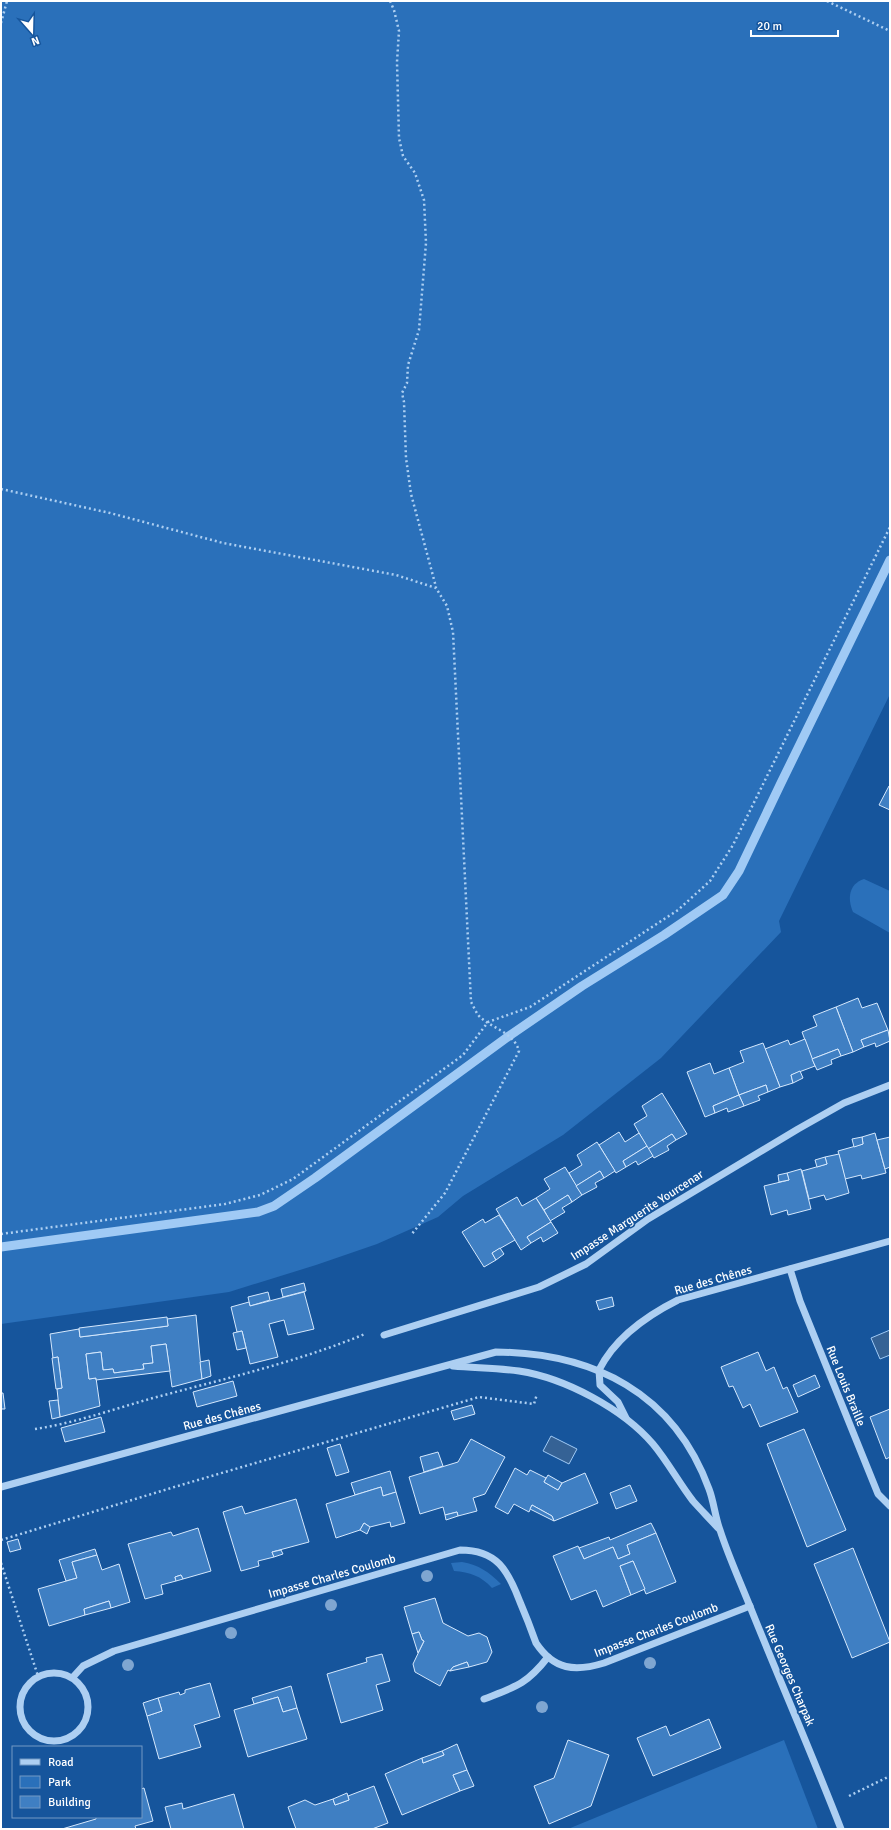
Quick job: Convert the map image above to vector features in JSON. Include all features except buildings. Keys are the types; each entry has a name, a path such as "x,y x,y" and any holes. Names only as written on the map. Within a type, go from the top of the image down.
{"street":[{"name":"Impasse Marguerite Yourcenar","path":"384,1335 539,1287 586,1264 648,1219 798,1129 844,1103 890,1085"},
{"name":"Rue des Chênes","path":"1,1486 449,1366 471,1358 496,1352 519,1352 573,1362 599,1370 604,1360 632,1329 643,1320 678,1300 890,1241"},
{"name":"Rue Louis Braille","path":"790,1269 800,1301 878,1494 890,1506"},
{"name":"Rue des Chênes","path":"449,1366 520,1372 541,1376 572,1388"},
{"path":"599,1370 600,1385 618,1402 626,1418"},
{"name":"Rue Georges Charpak","path":"599,1370 621,1381 642,1396 670,1421 694,1458 710,1490 720,1529 750,1606 842,1829"},
{"name":"Rue Georges Charpak","path":"572,1388 626,1418 652,1444 693,1500 720,1529"},
{"name":"Impasse Charles Coulomb","path":"72,1677 83,1666 114,1651 460,1550 485,1554 498,1562 512,1580 536,1643 548,1657 569,1668 592,1667 750,1606"},
{"path":"484,1699 524,1682 536,1672 548,1657"},
{"path":"49,1672 62,1673 72,1677 81,1685 87,1696 89,1708 86,1720 80,1730 70,1737 59,1741 47,1741 36,1736 27,1728 21,1718 19,1705 22,1694 28,1684 38,1676 49,1672"}],"path":[{"path":"1,23 7,1"},
{"path":"390,1 394,10 399,31 397,62 399,138 403,156 416,173 424,200 426,243 419,330 408,365 407,382 402,393 404,402 406,458 411,494 436,588 447,606 454,632 470,1002 480,1018 509,1036 517,1044 519,1051 445,1193 411,1234"},
{"path":"827,1 890,31"},
{"path":"1,489 110,513 223,543 396,575 436,588"},
{"path":"1,1234 225,1204 260,1195 293,1179 463,1055 488,1022 530,1007 678,910 710,881 733,845 890,527"},
{"path":"35,1429 65,1423 202,1386 310,1355 368,1334"},
{"path":"1,1540 181,1485 479,1398 534,1404 537,1392"},
{"path":"1,1563 38,1676"},
{"path":"848,1797 890,1776"}],"green space":[{"path":"1,1 890,1 890,694 779,921 781,932 661,1058 563,1135 463,1196 438,1217 377,1244 316,1265 229,1292 1,1324"},
{"path":"864,879 890,891 890,933 853,912 850,902 852,888 859,881"},
{"path":"462,1562 474,1565 483,1570 501,1584 492,1588 484,1580 475,1575 454,1571 451,1563"},
{"path":"784,1740 818,1829 568,1829"}],"shaded area":[{"path":"890,1330 890,1355 880,1359 871,1338"},
{"path":"551,1436 577,1449 569,1464 543,1451"}],"waterway":[{"path":"1,1247 258,1212 274,1206 315,1178 509,1036 582,986 664,935 723,895 739,871 890,560"}]}
